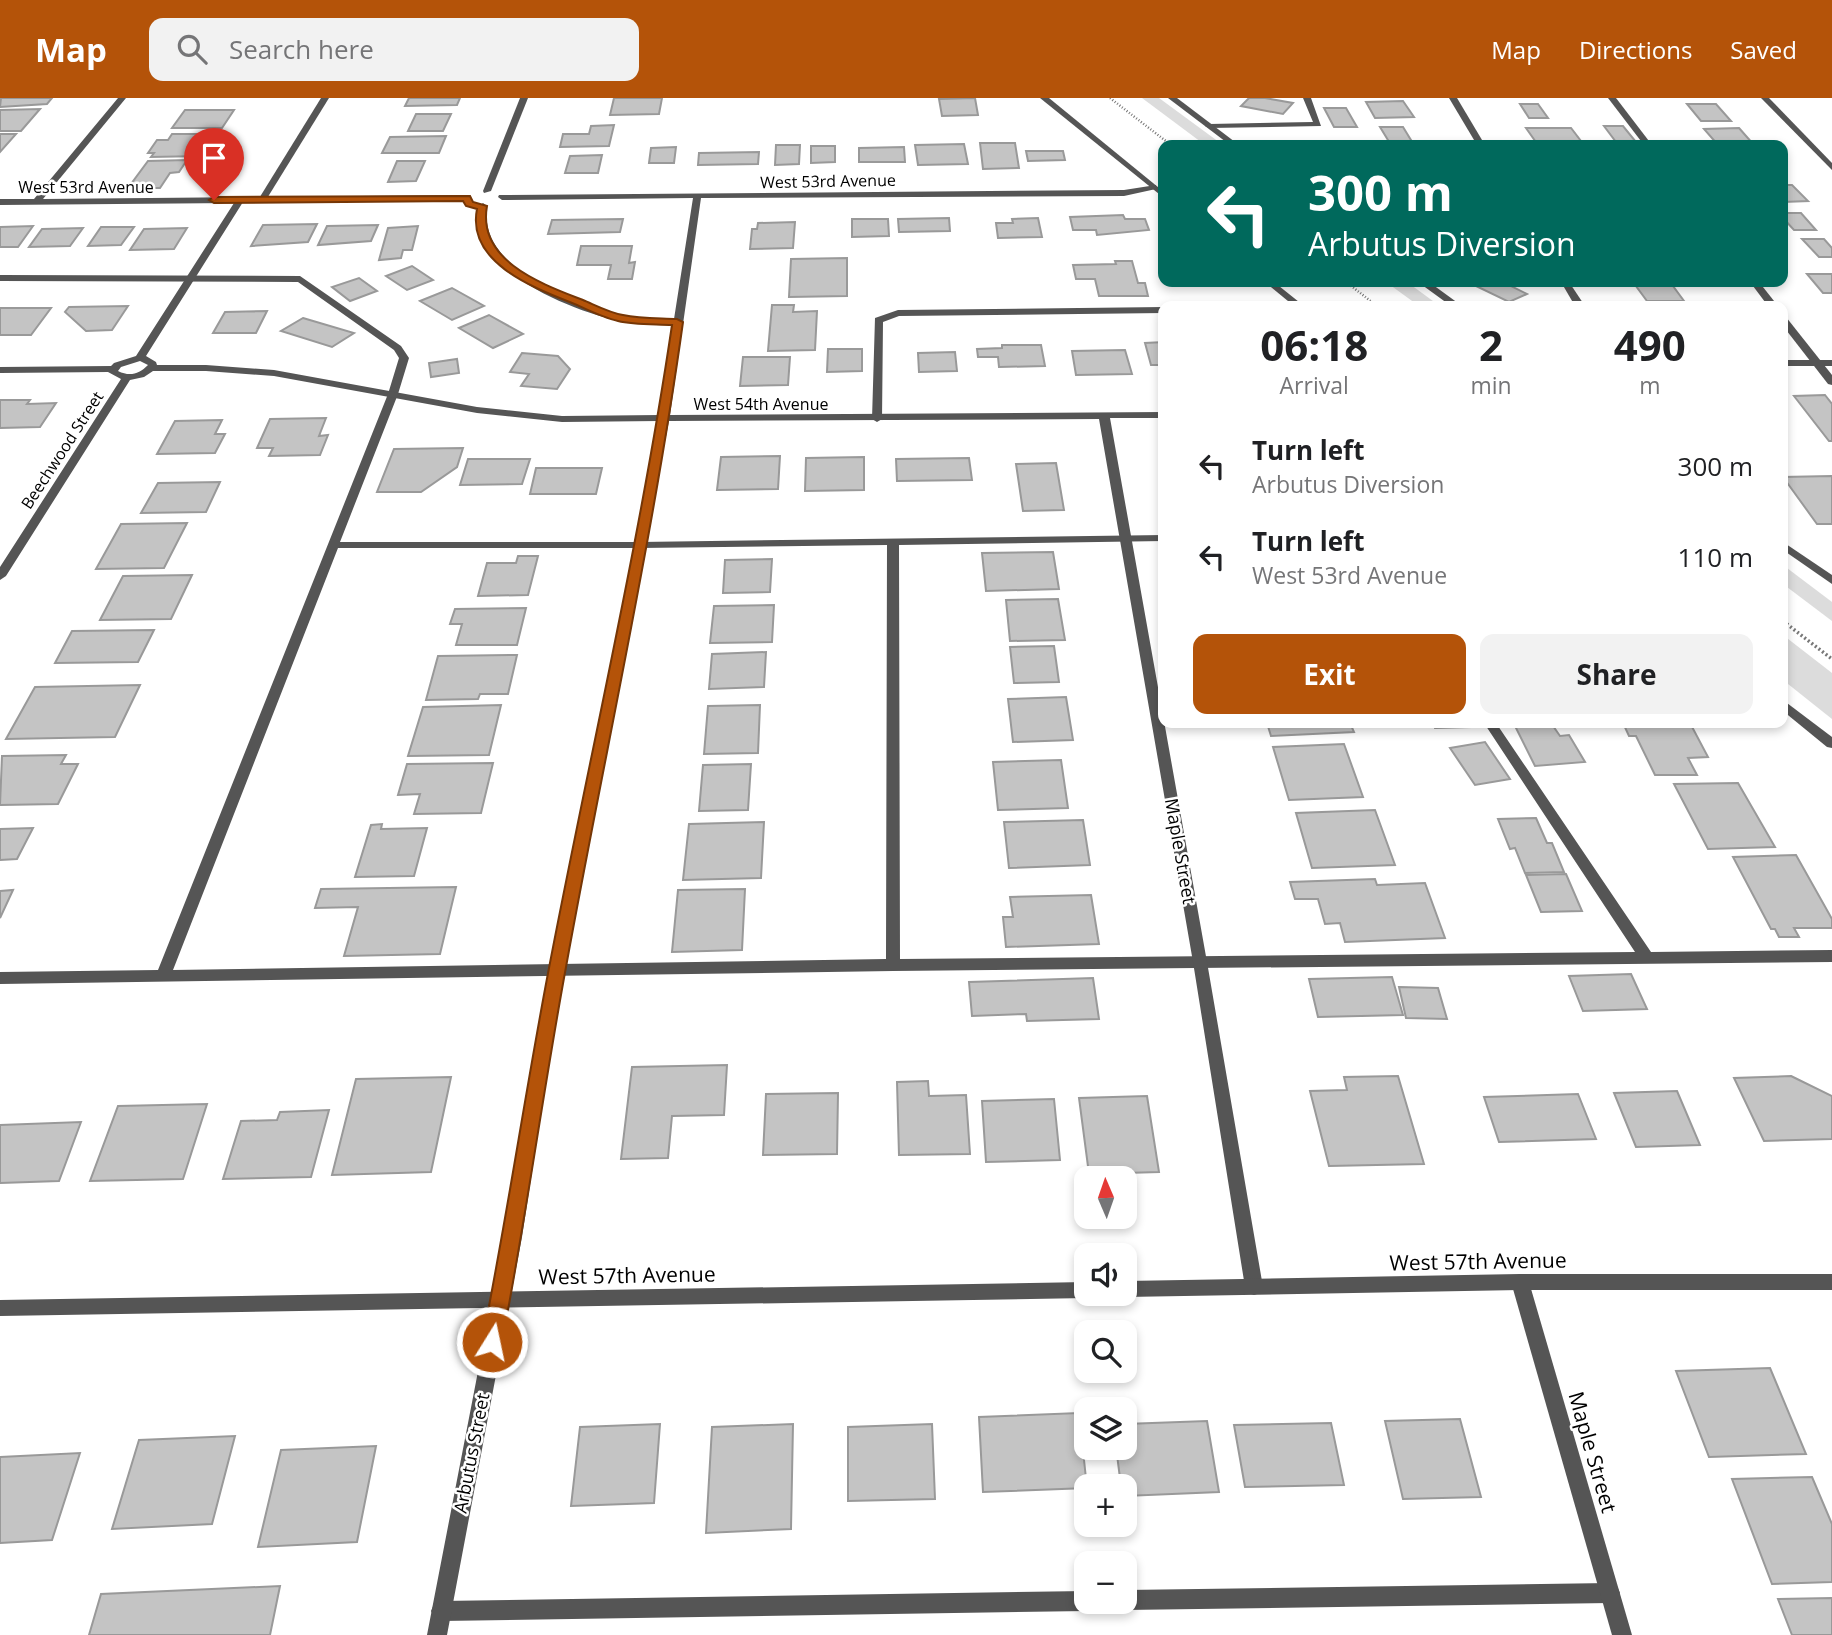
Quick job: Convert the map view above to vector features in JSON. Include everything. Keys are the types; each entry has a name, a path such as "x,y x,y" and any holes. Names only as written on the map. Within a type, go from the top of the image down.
{"street":[{"path":"36,202 122,98"},
{"path":"262,200 325,98"},
{"path":"487,191 524,98"},
{"path":"1044,98 1158,191"},
{"path":"1172,98 1229,140"},
{"path":"1209,126 1318,124 1307,98"},
{"path":"1452,98 1478,140"},
{"path":"1612,98 1644,140"},
{"path":"1765,98 1832,168"},
{"name":"West 53rd Avenue","path":"502,197 1124,192 1153,187"},
{"path":"487,191 502,197 494,204 483,206 469,204 467,198 487,191"},
{"name":"Arbutus Street","path":"436,1635 500,1300 556,971 664,420 697,197"},
{"name":"West 53rd Avenue","path":"0,202 467,198"},
{"path":"140,358 240,200"},
{"path":"483,206 481,217 485,240 503,263 535,285 620,318 677,322"},
{"path":"0,278 292,278 307,282 398,348 404,358 393,394 163,976"},
{"path":"1275,287 1292,301"},
{"path":"1430,287 1450,301"},
{"path":"1758,287 1769,301"},
{"path":"877,419 878,320 898,313 1158,310"},
{"path":"1788,326 1832,382"},
{"path":"0,369 114,369 124,361 140,358 151,361 152,368 142,375 127,378 116,375 114,369"},
{"path":"1788,363 1832,363"},
{"name":"West 54th Avenue","path":"152,368 206,368 274,373 477,410 562,419 1158,415"},
{"name":"Beechwood Street","path":"0,576 127,378"},
{"name":"Maple Street","path":"1104,416 1158,721"},
{"path":"332,545 640,545 1158,538"},
{"path":"893,541 893,965"},
{"path":"1788,549 1832,580"},
{"path":"1788,708 1832,744"},
{"name":"Maple Street","path":"1159,728 1254,1287"},
{"path":"1493,728 1646,957"},
{"path":"0,978 893,965 1832,956"},
{"name":"Maple Street","path":"1520,1282 1622,1635"},
{"name":"West 57th Avenue","path":"1137,1289 1520,1282 1832,1282"},
{"name":"West 57th Avenue","path":"0,1308 1074,1290"},
{"path":"1137,1600 1610,1593"},
{"path":"441,1611 1074,1601"}],"path":[{"path":"1110,98 1165,140"},
{"path":"1352,287 1371,301"},
{"path":"1788,625 1832,659"}],"shaded area":[{"path":"1142,98 1159,98 1216,140 1198,140"},
{"path":"1393,287 1414,287 1433,301 1412,301"},
{"path":"1788,569 1832,602 1832,621 1788,588"},
{"path":"1788,639 1832,673 1832,719 1788,684"}],"building":[{"path":"1,98 52,98 47,104 0,107"},
{"path":"409,98 460,98 457,105 405,106"},
{"path":"614,98 662,98 659,114 610,115"},
{"path":"975,98 978,115 942,116 939,99"},
{"path":"1249,98 1293,103 1283,114 1241,106"},
{"path":"1403,101 1414,117 1375,118 1366,102"},
{"path":"1520,104 1538,104 1548,118 1529,118"},
{"path":"1687,104 1716,104 1731,121 1701,121"},
{"path":"1324,108 1346,108 1357,127 1334,127"},
{"path":"40,109 21,131 0,131 0,110"},
{"path":"185,110 234,110 222,128 172,128"},
{"path":"416,114 451,114 443,131 408,131"},
{"path":"614,125 609,146 560,147 563,134 589,134 591,126"},
{"path":"1604,126 1623,126 1634,140 1614,140"},
{"path":"1380,127 1403,127 1411,140 1388,140"},
{"path":"1526,128 1571,128 1580,140 1534,140"},
{"path":"1739,128 1750,140 1714,140 1704,129"},
{"path":"0,134 16,134 0,152"},
{"path":"172,134 197,134 190,144 212,143 203,156 151,157 154,153 148,153 157,140 168,140"},
{"path":"446,136 439,153 382,153 390,137"},
{"path":"980,143 1015,143 1019,168 983,169"},
{"path":"964,144 968,164 918,165 915,145"},
{"path":"776,145 800,145 799,164 775,165"},
{"path":"811,146 835,146 835,162 811,163"},
{"path":"676,147 674,163 649,163 651,148"},
{"path":"904,147 905,162 859,162 859,148"},
{"path":"1026,151 1063,151 1065,160 1028,161"},
{"path":"759,152 758,164 698,165 699,153"},
{"path":"602,155 598,173 565,173 570,156"},
{"path":"187,160 179,172 170,173 160,188 128,188 148,161"},
{"path":"397,161 425,161 416,181 388,182"},
{"path":"1788,185 1792,185 1808,201 1788,202"},
{"path":"1788,213 1801,213 1816,230 1794,230 1788,223"},
{"path":"1123,215 1125,219 1145,219 1149,230 1097,235 1096,230 1073,230 1070,217"},
{"path":"949,218 950,231 899,232 898,219"},
{"path":"1038,218 1042,237 998,238 996,223"},
{"path":"623,219 620,232 548,234 552,220"},
{"path":"852,219 888,219 889,236 852,237"},
{"path":"795,222 793,248 750,249 752,229 757,229 758,223"},
{"path":"317,224 308,242 251,246 263,225"},
{"path":"378,225 371,241 318,245 327,226"},
{"path":"33,226 18,247 0,247 0,227"},
{"path":"418,226 412,250 403,250 401,258 379,260 388,228"},
{"path":"101,227 134,227 121,245 88,246"},
{"path":"83,228 70,246 29,247 42,229"},
{"path":"187,228 174,249 130,250 144,229"},
{"path":"1802,239 1824,239 1832,248 1832,257 1819,257"},
{"path":"581,246 632,246 629,263 635,262 632,279 608,279 611,265 577,265"},
{"path":"847,258 847,296 789,297 791,259"},
{"path":"1115,261 1132,261 1138,283 1145,283 1148,296 1099,296 1095,279 1076,279 1073,265 1116,264"},
{"path":"412,266 433,280 407,290 386,276"},
{"path":"1807,274 1832,274 1832,293 1823,293"},
{"path":"359,278 377,291 350,301 332,287"},
{"path":"1478,287 1513,287 1527,294 1507,301"},
{"path":"1637,287 1674,287 1684,301 1647,301"},
{"path":"452,288 484,306 452,320 420,301"},
{"path":"772,305 794,305 793,312 817,311 815,350 768,351"},
{"path":"128,306 112,330 86,331 65,312 69,307"},
{"path":"0,308 51,308 31,335 0,335"},
{"path":"267,311 256,333 213,333 225,312"},
{"path":"489,315 523,334 493,348 459,328"},
{"path":"303,318 354,333 332,347 281,331"},
{"path":"1158,342 1158,365 1151,365 1145,343"},
{"path":"1002,345 1041,345 1045,366 999,367 998,357 978,357 977,349 1002,348"},
{"path":"828,349 862,349 862,371 827,372"},
{"path":"1125,350 1132,374 1076,375 1072,351"},
{"path":"955,352 957,371 919,372 918,353"},
{"path":"522,353 558,356 570,369 557,389 521,386 529,374 510,372"},
{"path":"743,357 790,357 788,385 740,386"},
{"path":"457,359 459,373 431,377 429,363"},
{"path":"1825,395 1832,404 1832,441 1829,441 1794,396"},
{"path":"0,400 30,400 27,404 56,403 40,427 0,428"},
{"path":"326,418 319,436 328,435 320,455 269,456 273,448 257,448 270,419"},
{"path":"222,420 215,434 225,434 215,453 157,454 175,421"},
{"path":"463,448 457,467 421,492 377,492 394,449"},
{"path":"780,456 778,489 717,490 721,457"},
{"path":"864,457 864,490 805,491 806,458"},
{"path":"969,458 972,480 897,481 896,459"},
{"path":"468,459 530,459 522,484 460,485"},
{"path":"1056,463 1064,510 1023,511 1016,464"},
{"path":"536,468 602,468 596,494 530,494"},
{"path":"1832,476 1832,524 1817,524 1788,484 1788,477"},
{"path":"220,482 206,512 141,513 158,483"},
{"path":"187,523 164,568 96,569 121,524"},
{"path":"1053,552 1059,589 986,591 982,553"},
{"path":"518,556 538,556 528,595 478,596 487,563 516,563"},
{"path":"772,559 770,592 723,593 725,560"},
{"path":"192,575 171,619 100,620 123,576"},
{"path":"1058,599 1065,640 1010,641 1006,600"},
{"path":"774,605 772,642 710,643 714,606"},
{"path":"526,608 517,645 456,645 462,624 450,624 455,609"},
{"path":"154,630 138,662 55,663 72,631"},
{"path":"1054,646 1059,682 1014,683 1010,647"},
{"path":"766,652 764,687 709,689 712,654"},
{"path":"517,655 508,694 480,694 478,699 426,700 438,656"},
{"path":"140,685 115,737 6,739 35,687"},
{"path":"1066,697 1073,740 1013,742 1008,699"},
{"path":"501,705 489,755 408,756 423,707"},
{"path":"760,705 758,753 704,754 708,706"},
{"path":"1269,728 1352,728 1354,732 1271,736"},
{"path":"1516,728 1554,728 1560,736 1569,735 1585,762 1535,766"},
{"path":"1625,728 1693,728 1708,757 1688,758 1697,775 1655,775 1636,736 1629,736"},
{"path":"1485,742 1510,779 1475,785 1450,748"},
{"path":"1344,744 1363,797 1289,800 1273,747"},
{"path":"66,755 61,764 78,764 58,804 0,805 2,756"},
{"path":"1061,760 1068,808 998,810 993,762"},
{"path":"493,763 481,813 414,814 420,794 398,795 407,764"},
{"path":"751,764 748,810 699,811 703,765"},
{"path":"1738,783 1775,847 1708,849 1674,784"},
{"path":"1375,810 1395,865 1312,868 1296,813"},
{"path":"1536,818 1547,843 1552,843 1564,872 1525,873 1515,848 1510,849 1498,819"},
{"path":"1083,820 1090,865 1009,868 1004,822"},
{"path":"764,822 761,878 683,880 689,824"},
{"path":"382,824 381,829 427,828 414,876 355,877 371,825"},
{"path":"33,828 17,859 0,860 0,829"},
{"path":"1796,855 1832,919 1832,928 1794,928 1799,937 1779,937 1775,929 1771,929 1733,857"},
{"path":"1566,874 1582,911 1541,912 1526,875"},
{"path":"1375,879 1377,885 1425,883 1445,938 1345,942 1340,923 1325,924 1318,899 1295,899 1290,882"},
{"path":"456,887 440,954 344,956 358,907 315,908 321,889"},
{"path":"745,889 742,950 672,952 678,890"},
{"path":"13,890 0,918 0,891"},
{"path":"1091,895 1099,944 1006,947 1003,917 1013,917 1010,897"},
{"path":"1631,974 1647,1009 1583,1011 1569,976"},
{"path":"1392,977 1403,1015 1318,1017 1309,979"},
{"path":"1093,978 1099,1019 1027,1021 1026,1014 972,1016 969,982"},
{"path":"1399,987 1438,988 1447,1019 1406,1018"},
{"path":"727,1065 724,1115 672,1116 668,1158 621,1159 632,1067"},
{"path":"1398,1076 1424,1164 1329,1166 1310,1091 1347,1090 1344,1077"},
{"path":"1791,1076 1832,1096 1832,1139 1764,1141 1734,1078"},
{"path":"451,1077 431,1172 332,1175 356,1079"},
{"path":"928,1081 929,1096 966,1095 970,1154 899,1155 897,1082"},
{"path":"1677,1091 1700,1145 1636,1147 1614,1093"},
{"path":"838,1093 837,1154 763,1155 766,1094"},
{"path":"1578,1094 1596,1139 1499,1142 1484,1097"},
{"path":"1147,1096 1159,1172 1138,1173 1138,1166 1088,1166 1079,1098"},
{"path":"1054,1099 1060,1160 986,1162 982,1101"},
{"path":"207,1104 183,1179 90,1181 118,1106"},
{"path":"329,1110 311,1177 223,1179 241,1121 277,1120 280,1112"},
{"path":"81,1122 59,1181 0,1183 0,1125"},
{"path":"1770,1368 1806,1454 1709,1457 1676,1371"},
{"path":"1074,1413 1074,1460 1084,1460 1086,1474 1074,1474 1074,1488 983,1492 979,1417"},
{"path":"1460,1419 1481,1497 1403,1499 1385,1421"},
{"path":"1207,1421 1219,1492 1137,1495 1137,1474 1119,1474 1118,1460 1137,1460 1137,1424"},
{"path":"1331,1423 1344,1485 1245,1487 1234,1425"},
{"path":"660,1424 654,1503 571,1506 580,1427"},
{"path":"793,1424 791,1529 706,1533 712,1427"},
{"path":"932,1424 935,1499 848,1501 848,1427"},
{"path":"235,1436 212,1524 112,1529 139,1440"},
{"path":"376,1446 357,1542 258,1547 281,1450"},
{"path":"80,1453 52,1540 0,1543 0,1457"},
{"path":"1812,1477 1832,1524 1832,1582 1772,1584 1732,1479"},
{"path":"280,1586 270,1635 89,1635 101,1594"},
{"path":"1832,1598 1832,1635 1792,1635 1778,1599"}],"route":[{"path":"214,200 467,198 467,202 473,206 483,206 481,217 485,240 503,263 535,285 620,318 677,322 664,420 556,971 513,1237 492,1342"}]}
